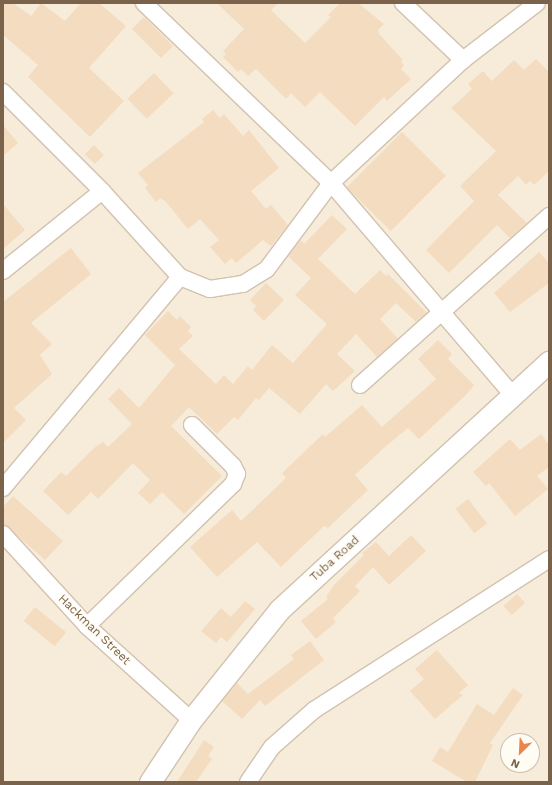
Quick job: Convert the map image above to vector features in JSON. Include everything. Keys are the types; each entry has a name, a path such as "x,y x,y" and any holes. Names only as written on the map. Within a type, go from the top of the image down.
{"street":[{"path":"144,3 331,182 513,395"},
{"path":"403,3 463,60"},
{"path":"3,92 102,191 180,276 210,289 243,284 267,269 331,182 463,60 537,3"},
{"path":"3,271 102,191"},
{"path":"360,385 443,313 549,216"},
{"path":"3,488 180,276"},
{"name":"Tuba Road","path":"150,782 191,720 279,610 549,362"},
{"path":"87,626 233,484 237,474 233,466 192,425"},
{"name":"Hackman Street","path":"3,534 87,626 191,720"},
{"path":"248,782 272,747 314,710 549,559"}],"shaded area":[{"path":"3,3 549,3 549,782 3,782"}],"building":[{"path":"3,3 13,3 31,16 41,3 65,21 81,3 99,3 126,26 89,68 124,101 90,137 28,77 38,65 3,35"},
{"path":"217,3 278,3 271,10 305,43 331,17 328,15 340,3 358,3 384,24 378,30 379,34 403,60 401,62 404,65 401,69 411,79 387,101 384,97 355,126 320,92 305,107 291,93 286,99 256,69 248,76 241,69 238,72 223,57 226,54 223,51 244,29"},
{"path":"144,17 173,46 161,58 132,29"},
{"path":"536,59 549,72 549,171 534,185 530,181 526,185 518,176 498,195 527,223 510,238 497,225 449,273 426,250 474,201 460,186 496,151 451,108 472,89 468,84 483,71 492,81 514,60 524,70"},
{"path":"154,73 173,93 147,119 127,99"},
{"path":"213,110 220,118 224,114 243,136 249,130 279,168 251,191 266,209 271,205 288,225 271,246 263,240 236,263 232,258 225,264 210,247 219,240 200,219 188,229 166,202 160,198 156,202 145,188 148,185 138,173 204,122 202,119"},
{"path":"3,125 18,143 3,156"},
{"path":"402,132 446,176 391,231 347,187"},
{"path":"94,145 104,155 95,164 85,154"},
{"path":"3,204 25,230 3,249"},
{"path":"332,215 347,229 318,259 355,294 380,270 386,276 388,274 427,313 416,322 396,303 380,319 398,339 377,357 356,334 337,354 355,371 333,391 326,384 300,414 269,388 259,400 256,398 238,420 234,417 217,434 189,407 171,426 222,476 184,514 162,492 150,504 138,493 150,480 133,463 98,499 91,492 68,515 43,491 61,472 66,476 94,448 103,442 108,447 132,424 108,399 119,388 139,408 175,365 145,335 168,311 177,320 180,316 191,327 188,331 193,336 179,349 216,384 224,375 233,384 248,366 252,370 272,345 293,363 327,324 295,295 311,278 288,256 301,240 304,244"},
{"path":"71,248 91,274 31,323 52,344 40,355 52,374 14,408 26,420 3,443 3,302"},
{"path":"539,252 549,263 549,283 510,312 494,293"},
{"path":"266,283 284,300 264,321 253,310 256,306 250,300"},
{"path":"438,340 452,354 448,359 474,385 467,394 419,439 408,428 385,447 355,475 368,490 328,528 324,526 281,567 257,542 217,577 190,547 232,510 241,521 286,478 282,473 323,434 325,437 362,405 382,427 436,379 418,359"},
{"path":"541,434 549,445 549,467 537,476 548,489 515,516 489,483 486,486 473,472 510,439 520,450"},
{"path":"13,496 63,541 45,560 3,523 3,507"},
{"path":"468,499 487,523 474,533 455,509"},
{"path":"411,535 426,551 389,585 373,567 355,586 360,591 333,618 336,622 316,639 301,621 328,599 326,597 334,585 364,555 362,553 376,542 389,556"},
{"path":"517,594 525,603 512,615 504,606"},
{"path":"245,601 255,609 227,642 221,637 216,643 201,631 221,608 231,617"},
{"path":"35,607 66,632 55,646 24,621"},
{"path":"310,641 324,660 265,706 260,700 242,719 222,701 237,683 248,694 294,659 291,655"},
{"path":"437,650 468,685 459,693 463,695 435,719 410,691 424,679 415,669"},
{"path":"513,688 523,695 490,743 493,745 475,782 467,782 432,761 440,747 448,752 477,704 494,715"},
{"path":"204,740 214,747 208,756 212,759 196,782 177,782"}]}
